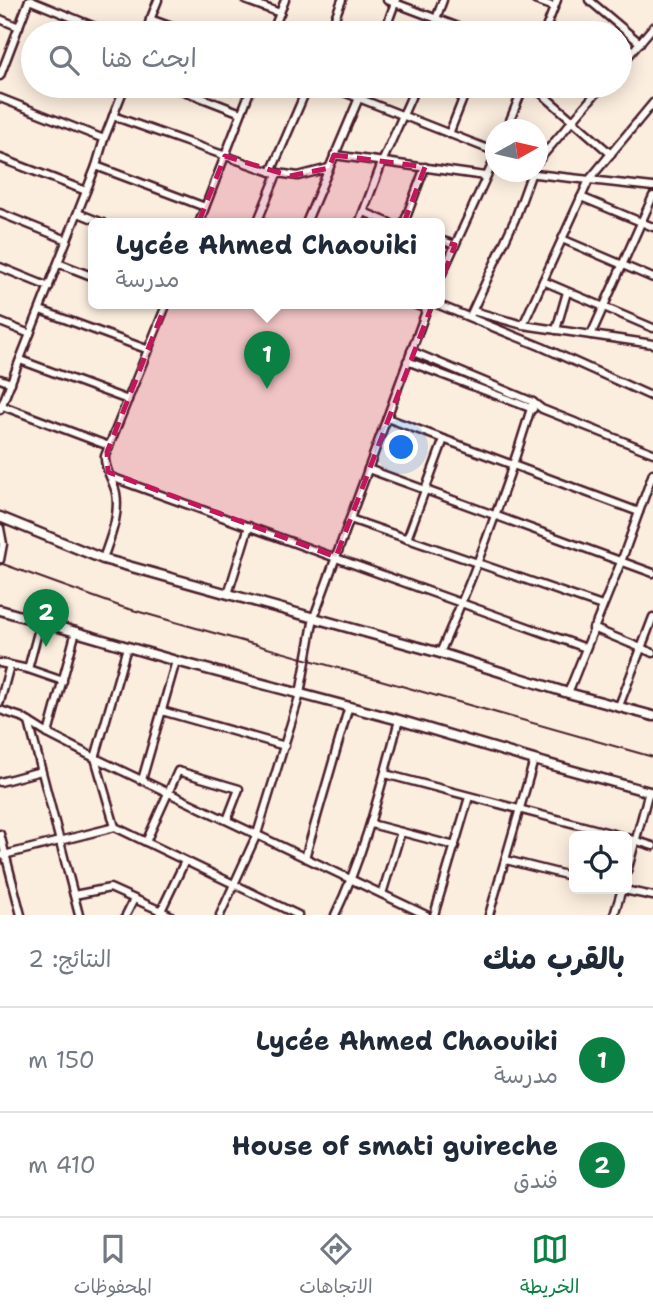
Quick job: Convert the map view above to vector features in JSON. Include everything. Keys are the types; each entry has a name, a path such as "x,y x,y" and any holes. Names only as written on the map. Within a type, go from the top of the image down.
{"street":[{"path":"21,21 29,0 81,21"},
{"path":"155,21 150,19 158,0"},
{"path":"245,0 280,13"},
{"path":"277,21 285,0"},
{"path":"334,21 342,0"},
{"path":"387,0 396,1 439,20 443,0"},
{"path":"535,0 556,4 551,21"},
{"path":"589,0 613,21"},
{"path":"388,21 396,1"},
{"path":"0,19 19,27"},
{"path":"0,75 21,22"},
{"path":"632,51 653,27"},
{"path":"632,37 639,43"},
{"path":"0,98 104,139"},
{"path":"110,446 1,407 120,98"},
{"path":"203,98 242,113"},
{"path":"201,218 248,98"},
{"path":"259,218 303,98"},
{"path":"361,218 411,98"},
{"path":"449,134 463,98"},
{"path":"510,119 519,98"},
{"path":"547,98 611,154"},
{"path":"548,149 592,98"},
{"path":"308,218 359,99 485,150"},
{"path":"523,325 589,180 653,103"},
{"path":"113,116 274,173 298,176 329,169"},
{"path":"334,155 485,176 445,267"},
{"path":"0,158 86,191"},
{"path":"96,166 205,207"},
{"path":"406,218 425,167"},
{"path":"548,174 653,187"},
{"path":"471,315 515,219 528,182"},
{"path":"592,335 653,196"},
{"path":"581,197 653,227"},
{"path":"364,212 378,218"},
{"path":"0,213 67,240"},
{"path":"78,213 90,218"},
{"path":"562,239 653,278"},
{"path":"445,242 455,245"},
{"path":"58,262 88,274"},
{"path":"0,267 48,287"},
{"path":"543,281 653,328"},
{"path":"556,330 567,292"},
{"path":"103,559 116,519 117,506 111,477 104,461 163,309"},
{"path":"220,915 257,834 300,694 314,617 428,309"},
{"path":"445,309 523,325 653,344"},
{"path":"40,310 149,350"},
{"path":"471,315 653,397"},
{"path":"0,323 30,334"},
{"path":"411,351 532,406"},
{"path":"20,360 128,400"},
{"path":"407,361 542,409 653,453"},
{"path":"465,383 468,375"},
{"path":"0,379 11,383"},
{"path":"440,653 495,517 532,406"},
{"path":"387,418 639,512"},
{"path":"407,539 444,439"},
{"path":"368,469 653,573"},
{"path":"568,693 621,562 653,473"},
{"path":"111,477 586,648"},
{"path":"0,517 103,559 314,617 653,716"},
{"path":"350,519 602,606"},
{"path":"228,594 250,526"},
{"path":"0,528 3,544 0,560"},
{"path":"0,610 176,662 349,706 651,792 632,855"},
{"path":"619,706 653,617"},
{"path":"28,669 41,621"},
{"path":"593,628 653,653"},
{"path":"48,734 76,631"},
{"path":"115,827 95,758 127,647"},
{"path":"142,780 176,662"},
{"path":"0,663 63,681"},
{"path":"0,702 10,665"},
{"path":"305,858 349,706"},
{"path":"0,710 426,915"},
{"path":"162,711 285,746"},
{"path":"335,915 352,881 371,824 399,720"},
{"path":"29,723 79,915"},
{"path":"489,915 534,760"},
{"path":"0,782 41,771"},
{"path":"146,842 178,771 239,789 227,820"},
{"path":"385,774 601,831"},
{"path":"435,915 469,797"},
{"path":"371,824 455,846"},
{"path":"3,856 115,827 298,915"},
{"path":"382,894 401,832"},
{"path":"0,834 3,856 21,915"},
{"path":"632,840 653,846"},
{"path":"506,860 569,876"},
{"path":"160,913 185,861"},
{"path":"74,895 110,888 160,913 170,915"},
{"path":"632,891 653,896"},
{"path":"614,915 620,894"},
{"path":"126,915 134,899"}],"highlighted area":[{"path":"334,155 425,167 402,228 455,245 336,557 108,472 107,452 225,156 290,176 329,168"}],"railway":[{"path":"0,563 122,607 653,757"}],"place":[{"name":"Lycée Ahmed Chaouiki","path":"267,389"},
{"name":"House of smati guireche","path":"46,647"}]}
